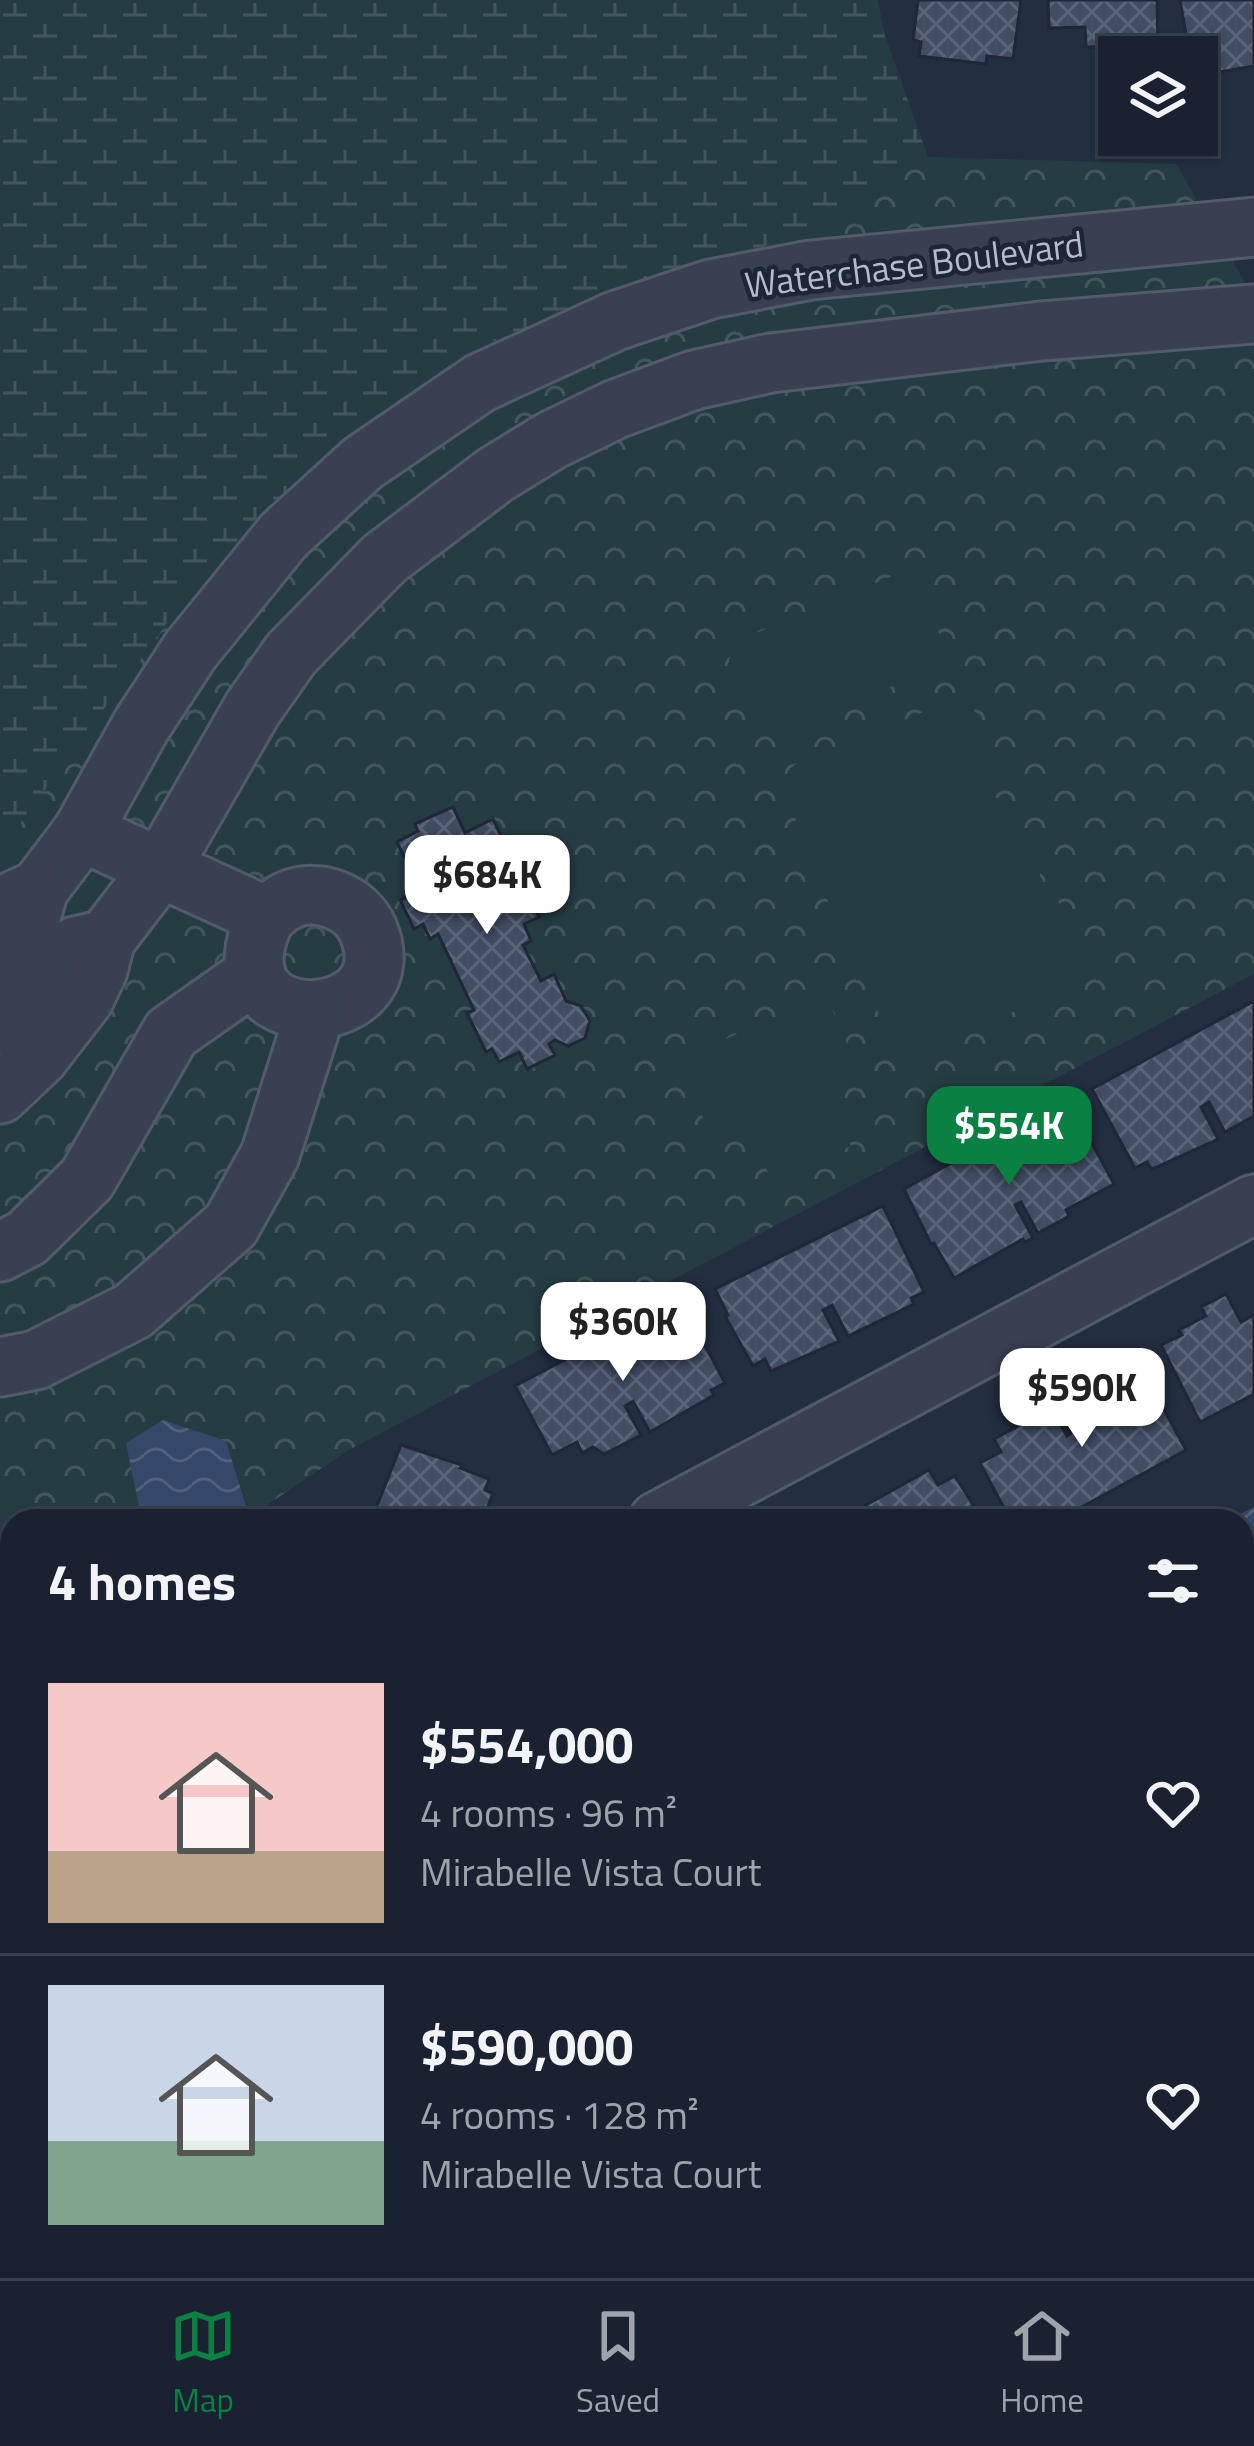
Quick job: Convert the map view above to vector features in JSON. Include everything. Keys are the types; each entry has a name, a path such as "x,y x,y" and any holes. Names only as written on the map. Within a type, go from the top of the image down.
{"street":[{"name":"Waterchase Boulevard","path":"0,957 28,927 20,898 82,832 190,651 284,535 363,463 479,383 615,320 751,281 811,270 1254,227"},
{"path":"0,1094 40,1057 84,998 106,939 162,866 253,707 292,654 384,559 495,475 616,409 694,380 771,363 1042,331 1254,314"},
{"path":"82,832 266,916"},
{"path":"318,895 337,900 365,923 373,944 370,976 351,1000 315,1013 294,1010 275,1000 255,974 254,942 266,916 290,899 318,895"},
{"path":"0,1025 75,946 106,939"},
{"path":"0,1252 27,1238 87,1178 171,1033 255,974"},
{"path":"0,1367 36,1360 133,1311 231,1225 270,1155 315,1013"},
{"path":"681,1509 1254,1204"}],"green space":[{"path":"0,0 878,0 884,33 928,157 817,230 604,296 328,480 190,592 0,851"},
{"path":"928,157 1176,164 1254,298 1254,974 347,1451 261,1509 249,1509 226,1441 138,1494 140,1509 0,1509 0,1053 33,1021 0,998 0,851 190,592 328,480 421,371 604,296 817,230"},
{"path":"897,574 914,579 943,642 939,666 775,736 755,727 729,660 737,641"},
{"path":"953,700 973,707 999,771 991,796 1013,804 1042,869 1034,893 1058,901 1084,965 1073,986 919,1053 893,1047 867,986 874,958 850,951 821,886 830,865 812,857 783,790 794,765"},
{"path":"826,995 861,1076 827,1092 851,1146 772,1181 746,1123 712,1138 678,1060"}],"water":[{"path":"163,1420 226,1441 247,1509 140,1509 126,1443"}],"building":[{"path":"918,0 1021,0 1013,59 987,56 986,64 919,56 921,42 913,40"},
{"path":"1048,0 1157,0 1158,36 1098,36 1098,47 1086,47 1085,27 1049,28"},
{"path":"1180,0 1254,0 1254,66 1218,72 1218,36 1186,36"},
{"path":"453,807 465,833 493,819 539,917 524,924 531,941 523,945 541,981 554,974 566,1001 581,1006 590,1021 585,1038 568,1046 555,1040 549,1044 555,1055 527,1069 519,1052 499,1062 492,1049 486,1052 467,1013 474,1010 438,934 430,939 423,924 414,929 400,900 412,895 406,882 414,878 397,842 418,831 415,824"},
{"path":"1254,1001 1254,1116 1225,1132 1209,1102 1201,1107 1218,1139 1152,1169 1147,1162 1135,1168 1092,1089"},
{"path":"1068,1099 1114,1184 1066,1210 1069,1216 1038,1233 1021,1202 1015,1205 1033,1238 1023,1239 954,1278 904,1189"},
{"path":"883,1206 924,1292 911,1298 914,1304 848,1336 832,1305 823,1310 839,1341 771,1371 765,1359 753,1366 715,1289"},
{"path":"1226,1294 1241,1322 1254,1315 1254,1394 1200,1422 1161,1345 1206,1316 1201,1307"},
{"path":"680,1299 725,1383 711,1390 714,1395 650,1432 633,1401 625,1406 641,1435 604,1454 593,1447 582,1453 577,1442 552,1455 515,1386"},
{"path":"1121,1369 1129,1384 1145,1375 1186,1450 1078,1509 1005,1509 980,1463 1001,1452 994,1439 1051,1408 1067,1436 1071,1433 1056,1405"},
{"path":"401,1445 489,1479 485,1490 493,1493 487,1509 376,1509"},
{"path":"929,1470 938,1485 955,1476 976,1509 868,1509 866,1505"}]}
